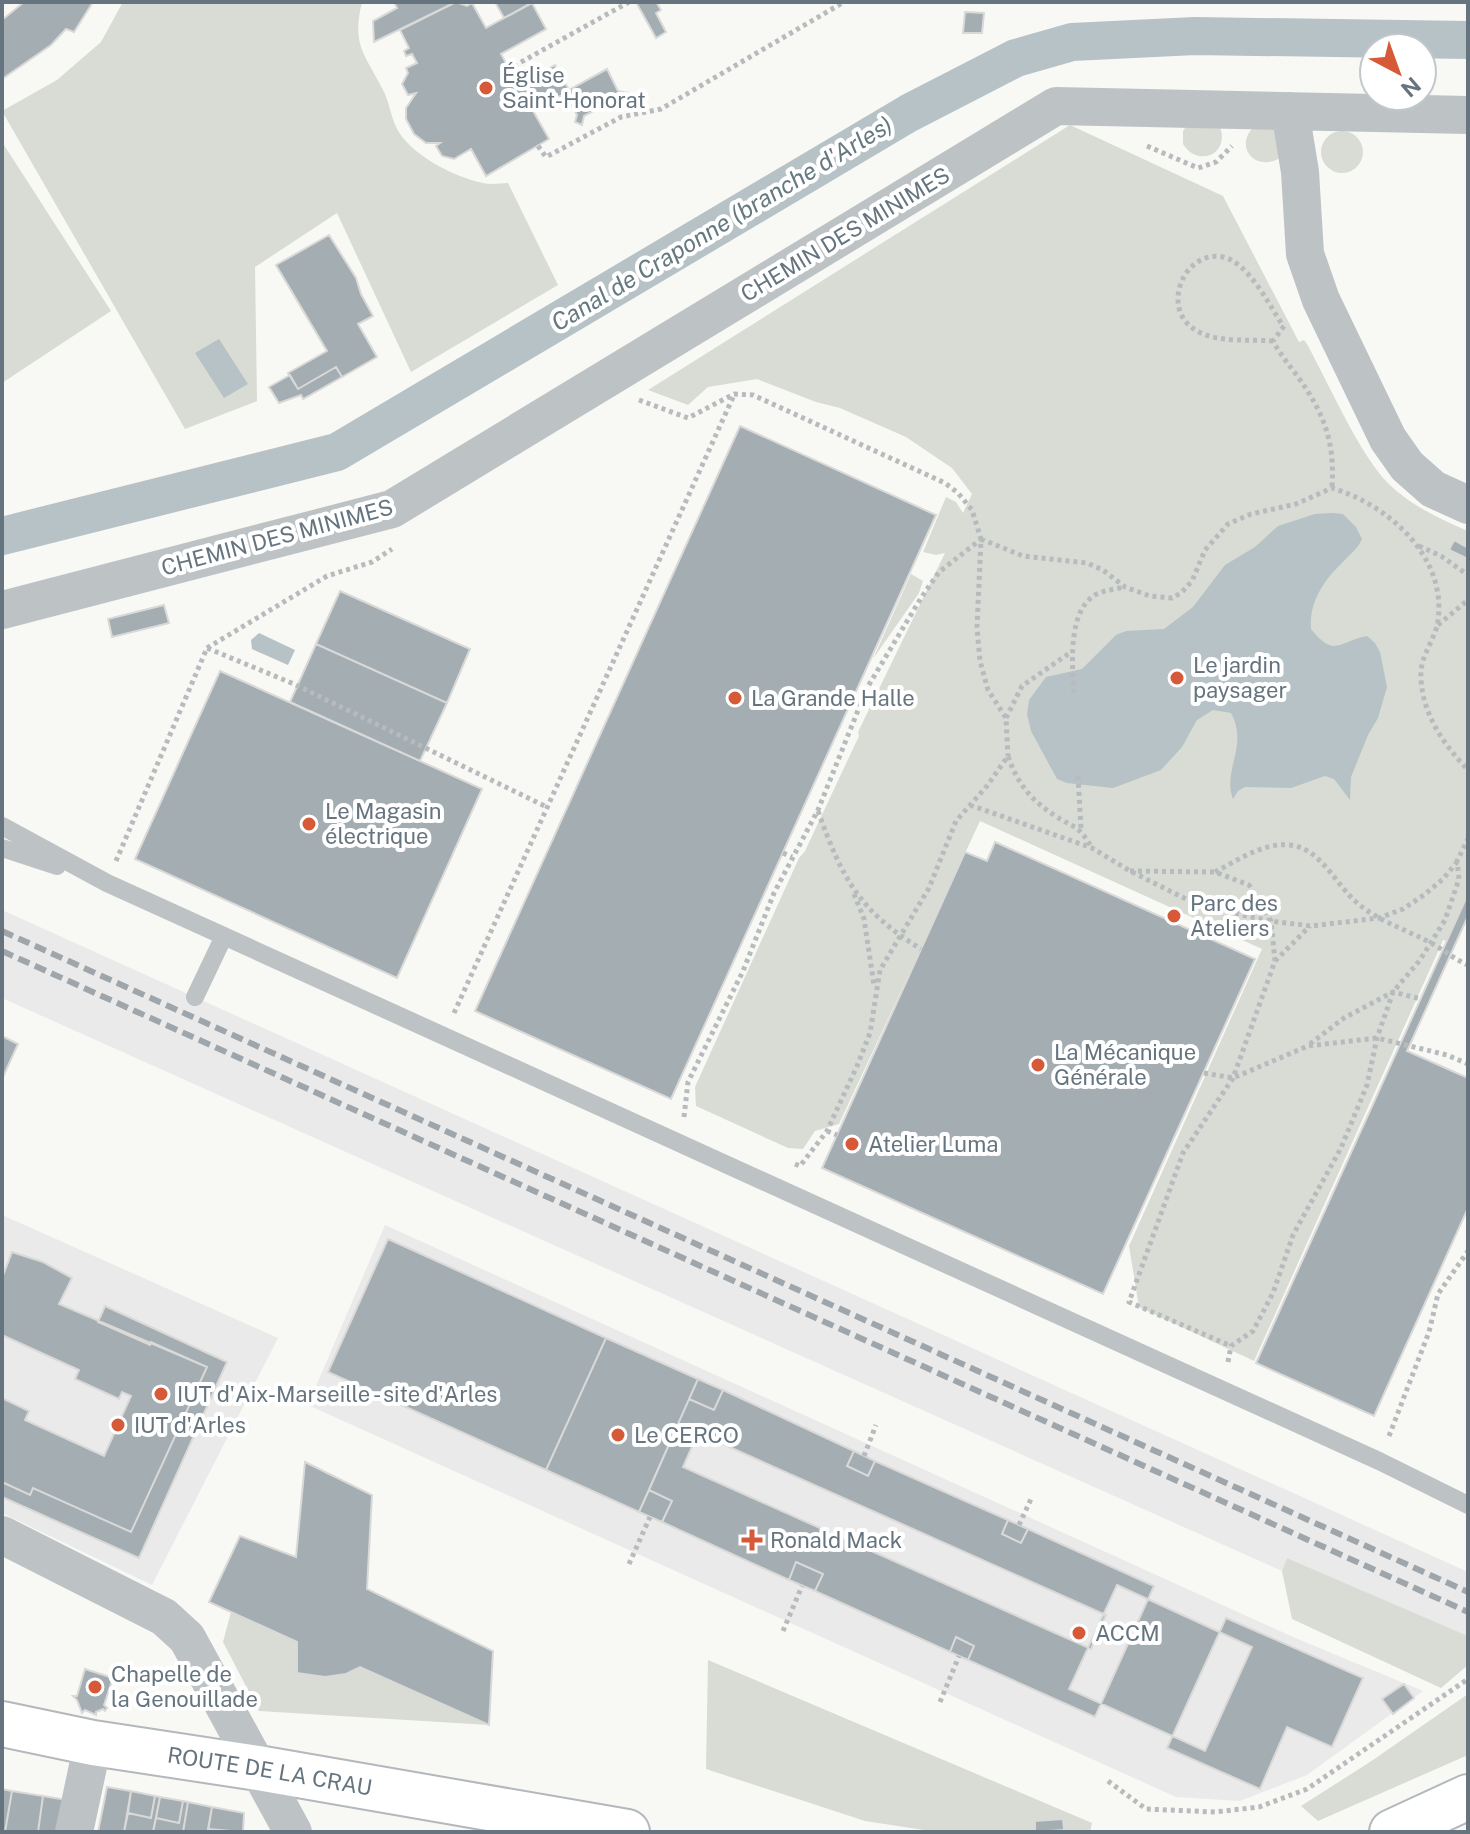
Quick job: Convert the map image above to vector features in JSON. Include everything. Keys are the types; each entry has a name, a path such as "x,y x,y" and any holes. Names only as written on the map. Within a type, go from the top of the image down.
{"main road":[{"name":"ROUTE DE LA CRAU","path":"2,1724 93,1743 258,1768 540,1824 627,1832"},
{"path":"1392,1832 1468,1797"}],"street":[{"name":"CHEMIN DES MINIMES","path":"2,610 392,509 1056,106 1468,115"},
{"path":"1290,111 1300,172 1305,254 1321,300 1388,439 1407,466 1433,489 1468,505"},
{"path":"2,1535 164,1617 187,1638 293,1832"},
{"path":"74,1832 93,1743"}],"lane":[{"path":"2,826 104,881 1379,1461 1468,1505"},
{"path":"2,848 104,881"},
{"path":"195,997 224,936"}],"path":[{"path":"514,66 629,2"},
{"path":"538,146 546,157 621,117 661,109 844,2"},
{"path":"1273,341 1210,337 1198,332 1187,324 1178,307 1180,282 1200,261 1223,257 1249,276 1283,326"},
{"path":"1273,341 1283,326 1321,300"},
{"path":"1273,341 1324,421 1333,452 1332,488"},
{"path":"444,1035 734,394 753,395 945,483 958,493 972,510 981,539 977,627 980,661 988,690 1006,718"},
{"path":"981,539 1023,556 1087,563 1103,570 1125,587 1150,596 1172,598 1192,581 1205,550 1228,524 1251,514 1296,504 1332,488 1347,492 1383,513 1418,546 1435,579 1438,625"},
{"path":"685,1113 688,1082 732,994 774,893 818,810 867,688 939,572 981,539"},
{"path":"1418,546 1441,556 1468,575"},
{"path":"1074,693 1072,652 1079,615 1097,594 1125,587"},
{"path":"1468,600 1438,625 1423,655 1420,675 1422,693 1444,742 1468,770"},
{"path":"104,881 207,648 294,684 547,807"},
{"path":"1072,652 1022,686 1006,718 1008,756 1021,788 1057,817 1081,829"},
{"path":"785,1159 800,1166 827,1131 870,1033 880,970 899,935 917,912 956,821 1008,756"},
{"path":"1078,776 1081,829 1092,848"},
{"path":"970,805 1092,848 1202,907 1311,926 1379,918 1403,909 1443,879 1468,839"},
{"path":"818,810 833,854 864,919 875,992"},
{"path":"1215,872 1247,854 1292,845 1320,861 1355,900 1379,918 1432,943 1449,957 1468,965"},
{"path":"783,853 792,857"},
{"path":"1130,871 1215,872 1249,885 1271,921 1275,961 1233,1078 1183,1153 1129,1302 1231,1346 1253,1331 1273,1293 1293,1235 1341,1148 1367,1085 1377,1038 1393,992 1432,943 1445,920 1459,879 1457,861"},
{"path":"852,890 899,935 921,949"},
{"path":"1275,961 1311,926"},
{"path":"1204,1073 1233,1078 1308,1046 1344,1018 1393,992 1421,999"},
{"path":"1308,1046 1377,1038 1447,1055 1468,1064"},
{"path":"827,1131 837,1135"},
{"path":"1379,1461 1429,1332 1438,1294 1468,1251"},
{"path":"864,1456 876,1425"},
{"path":"1019,1525 1031,1499"},
{"path":"629,1564 650,1517"},
{"path":"783,1631 802,1586"},
{"path":"940,1702 959,1656"},
{"path":"1108,1781 1146,1809 1215,1812 1259,1807 1307,1789 1468,1679"}],"shaded area":[{"path":"123,2 362,2 358,28 361,47 385,93 400,134 416,151 449,171 483,183 508,183 558,285 411,372 337,213 255,267 257,401 185,429 2,111 57,80 101,42"},
{"path":"1274,124 1280,158 1262,162 1250,155 1246,141 1255,126"},
{"name":"Le jardin paysager","path":"1070,125 1223,196 1299,342 1304,340 1307,344 1373,465 1393,488 1413,503 1468,531 1468,895 1447,941 1443,940 1254,1361 1139,1307 1129,1246 1262,949 980,821 839,1124 815,1131 803,1149 788,1148 696,1106 695,1087 799,858 945,553 936,555 923,552 946,497 956,502 963,513 972,494 952,468 906,437 840,408 757,379 708,387 688,405 648,390"},
{"path":"1187,125 1220,127 1221,144 1217,151 1204,156 1189,151 1183,144 1183,131"},
{"path":"1342,131 1357,137 1363,152 1357,167 1342,173 1327,167 1321,152 1327,137"},
{"path":"2,142 111,311 2,383"},
{"path":"219,339 248,384 224,398 195,353"},
{"path":"1315,514 1343,514 1356,527 1362,539 1319,593 1312,610 1311,629 1332,646 1367,636 1380,652 1387,687 1378,718 1351,777 1350,800 1334,779 1325,776 1291,788 1245,787 1233,799 1230,788 1237,747 1236,725 1231,713 1213,710 1197,720 1182,747 1161,770 1113,788 1057,779 1031,731 1027,714 1029,700 1046,677 1082,669 1116,635 1126,631 1164,629 1193,607 1225,565 1255,547 1278,526"},
{"path":"911,574 923,581 919,593 873,659"},
{"path":"259,633 295,650 288,665 252,649 251,640"},
{"path":"2,910 1468,1572 1468,1636 1287,1558 1282,1571 2,998"},
{"name":"IUT d'Arles","path":"2,1215 278,1338 152,1585 2,1513"},
{"path":"385,1225 1293,1637 1423,1691 1307,1775 1240,1801 1176,1797 308,1405"},
{"path":"1287,1558 1468,1636 1468,1665 1441,1688 1292,1619 1282,1571"},
{"path":"231,1612 297,1642 298,1673 329,1675 360,1667 489,1725 259,1711 223,1642"},
{"path":"708,1660 1092,1823 1090,1832 937,1832 865,1821 706,1769"},
{"path":"1468,1694 1468,1755 1318,1821 1301,1806 1370,1762"}],"building":[{"path":"24,2 93,2 74,32 66,29 51,45 2,79 2,20"},
{"path":"394,2 456,2 374,42 373,21 397,8"},
{"name":"Église Saint-Honorat","path":"456,2 467,6 472,3 486,28 532,3 546,29 501,54 518,86 555,65 569,90 607,69 618,91 629,93 627,100 619,97 584,116 582,125 575,122 577,115 562,95 533,111 549,139 486,176 471,149 454,159 442,156 436,146 440,143 426,143 414,134 406,119 406,108 416,93 408,95 402,84 408,73 406,68 417,63 412,54 406,56 404,51 409,48 400,30"},
{"path":"495,2 533,2 504,18"},
{"path":"636,2 656,2 661,10 656,13 666,32 656,38"},
{"path":"965,12 984,13 982,33 963,33"},
{"path":"329,235 356,278 373,316 358,324 377,357 342,377 336,367 298,389 288,373 327,351 276,265"},
{"path":"336,367 342,377 303,399 301,395 279,403 269,387 290,375 298,389"},
{"name":"La Grande Halle","path":"740,426 936,515 671,1099 475,1011"},
{"path":"1454,540 1468,548 1468,559 1449,550"},
{"path":"340,591 470,649 447,703 316,644"},
{"path":"164,605 169,623 112,637 108,619"},
{"path":"316,644 447,703 420,761 290,702"},
{"name":"Le Magasin électrique","path":"220,671 482,789 397,978 135,859"},
{"name":"La Mécanique Générale","path":"995,842 1255,959 1103,1294 822,1168 965,852 987,861"},
{"path":"1468,894 1468,916 1407,1051 1468,1078 1468,1208 1374,1416 1256,1363"},
{"path":"2,1036 18,1044 2,1079"},
{"path":"388,1239 606,1338 546,1470 328,1372"},
{"name":"IUT d'Aix-Marseille - site d'Arles","path":"12,1252 43,1262 72,1278 59,1304 207,1367 131,1532 33,1488 30,1495 2,1482 2,1398 29,1411 25,1420 104,1456 131,1396 122,1392 119,1399 75,1379 79,1370 2,1335 2,1278"},
{"path":"105,1306 227,1362 139,1558 2,1497 2,1482 30,1495 33,1488 131,1532 207,1367 98,1322"},
{"name":"Le CERCO","path":"606,1338 698,1379 639,1512 546,1470"},
{"path":"698,1379 723,1390 714,1410 689,1399"},
{"path":"723,1390 854,1451 847,1466 868,1476 875,1461 1008,1520 1002,1534 1021,1543 1028,1529 1154,1586 1095,1717 968,1660 974,1646 956,1637 950,1652 815,1591 823,1574 796,1562 789,1580 662,1522 672,1501 649,1490 689,1399 714,1410","holes":["698,1433 1106,1615 1091,1649 683,1467"]},
{"path":"854,1451 875,1461 868,1476 847,1466"},
{"path":"305,1462 372,1495 367,1589 493,1651 489,1725 360,1667 346,1674 325,1677 297,1673 297,1642 209,1602 240,1536 296,1557"},
{"path":"649,1490 672,1501 662,1522 639,1512"},
{"path":"1008,1520 1028,1529 1021,1543 1002,1534"},
{"path":"796,1562 823,1574 815,1591 789,1580"},
{"path":"1117,1585 1252,1647 1205,1751 1069,1689"},
{"path":"1226,1618 1363,1678 1332,1747 1287,1727 1260,1789 1167,1748"},
{"path":"956,1637 974,1646 968,1660 950,1652"},
{"name":"Chapelle de la Genouillade","path":"85,1669 113,1678 104,1705 107,1708 96,1712 96,1715 85,1710 82,1713 73,1696 77,1696"},
{"path":"1404,1684 1414,1698 1393,1714 1382,1699"},
{"path":"107,1787 131,1791 124,1832 98,1832"},
{"path":"2,1789 12,1791 5,1832 2,1832"},
{"path":"12,1791 43,1796 38,1832 5,1832"},
{"path":"131,1791 155,1796 151,1818 128,1813"},
{"path":"43,1796 73,1801 65,1832 38,1832"},
{"path":"155,1796 160,1797 153,1832 124,1832 128,1813 151,1818"},
{"path":"160,1797 183,1801 179,1823 156,1818"},
{"path":"183,1801 188,1802 183,1832 153,1832 156,1818 179,1823"},
{"path":"188,1802 212,1807 208,1832 183,1832"},
{"path":"212,1807 244,1813 243,1832 208,1829"},
{"path":"1063,1819 1064,1830 1035,1832 1035,1821"}],"waterway":[{"name":"Canal de Craponne (branche d'Arles)","path":"2,536 337,452 909,113 1016,58 1072,42 1195,36 1468,40"}],"railway":[{"path":"2,931 1468,1592"},
{"path":"2,951 1468,1612"}],"place":[{"name":"Église Saint-Honorat","path":"486,88"},
{"name":"Le jardin paysager","path":"1177,678"},
{"name":"La Grande Halle","path":"735,698"},
{"name":"Le Magasin électrique","path":"309,824"},
{"name":"Parc des Ateliers","path":"1174,916"},
{"name":"La Mécanique Générale","path":"1038,1065"},
{"name":"Atelier Luma","path":"852,1144"},
{"name":"IUT d'Aix-Marseille - site d'Arles","path":"161,1394"},
{"name":"IUT d'Arles","path":"118,1425"},
{"name":"Le CERCO","path":"618,1435"},
{"name":"Ronald Mack","path":"752,1540"},
{"name":"ACCM","path":"1079,1633"},
{"name":"Chapelle de la Genouillade","path":"95,1687"}]}
